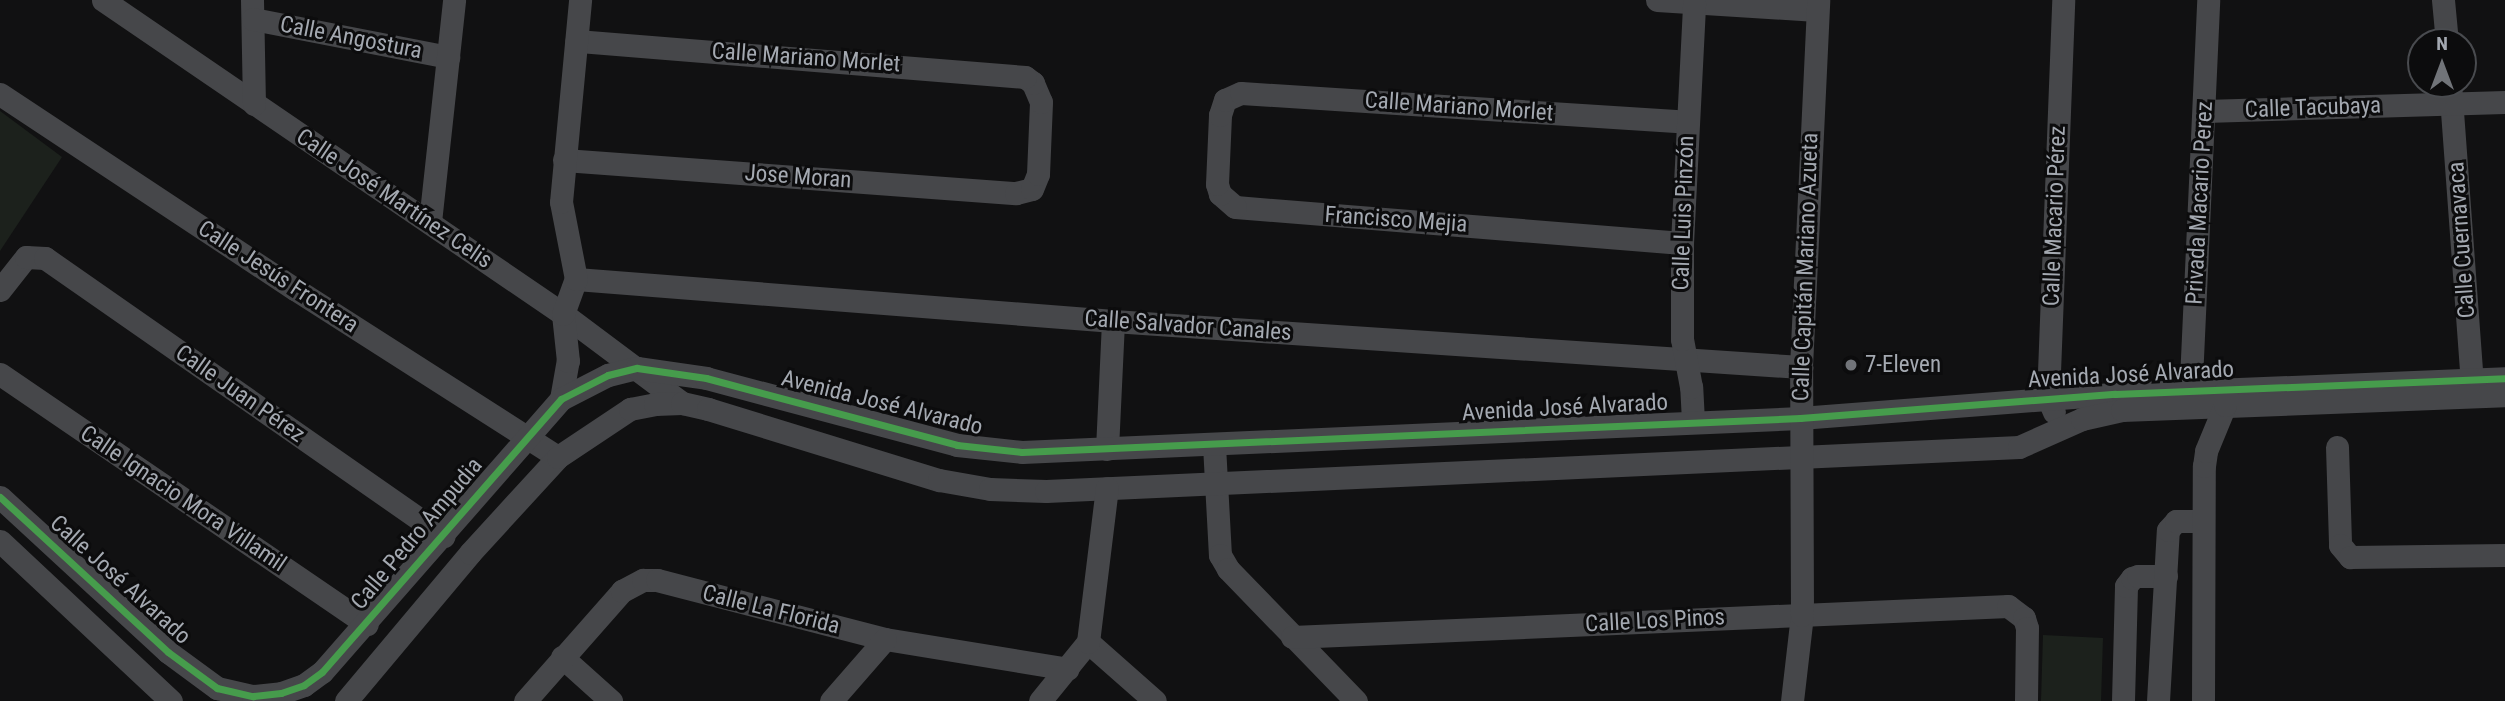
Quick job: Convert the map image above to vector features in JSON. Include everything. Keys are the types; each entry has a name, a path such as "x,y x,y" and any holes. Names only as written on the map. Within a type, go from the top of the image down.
{"street":[{"name":"Calle José Martínez Celis","path":"103,0 563,314 682,403"},
{"path":"430,222 454,0"},
{"path":"561,399 568,361 563,314 576,279 561,202 580,0"},
{"path":"1657,0 1818,5"},
{"name":"Calle Macario Pérez","path":"2061,429 2048,398 2063,0"},
{"name":"Privada Macario Perez","path":"2190,398 2208,0"},
{"path":"2443,0 2446,28"},
{"name":"Calle Luis Pinzón","path":"1693,421 1692,387 1682,339 1682,243 1694,3"},
{"name":"Calle Capitán Mariano Azueta","path":"1792,701 1802,615 1801,367 1818,5"},
{"path":"252,9 254,104"},
{"name":"Calle Angostura","path":"252,9 448,57"},
{"name":"Calle Mariano Morlet","path":"576,40 1014,75 1033,83 1041,102 1038,174 1032,189"},
{"name":"Calle Jesús Frontera","path":"0,94 295,289 558,457"},
{"name":"Calle Mariano Morlet","path":"1232,95 1687,122"},
{"name":"Francisco Mejia","path":"1232,95 1225,100 1220,115 1217,184 1220,194 1235,207 1682,243"},
{"name":"Calle Tacubaya","path":"2205,111 2407,97"},
{"name":"Calle Cuernavaca","path":"2451,98 2473,388"},
{"name":"Calle Tacubaya","path":"2477,98 2505,102"},
{"name":"Jose Moran","path":"564,160 1016,193 1032,189"},
{"name":"Calle Juan Pérez","path":"0,290 19,263 35,256 45,258 444,536"},
{"name":"Calle Salvador Canales","path":"576,279 1113,321 1801,367"},
{"path":"1107,449 1113,321"},
{"name":"Avenida José Alvarado","path":"637,368 706,378 957,445 1022,452 1800,418 2048,398 2190,398 2473,388 2505,395"},
{"name":"Calle Pedro Ampudia","path":"212,694 253,696 312,693 525,436 561,399 608,376 637,368"},
{"name":"Calle Ignacio Mora Villamil","path":"0,374 367,624"},
{"name":"Avenida José Alvarado","path":"2473,388 2505,378"},
{"path":"2203,701 2203,520 2206,452 2225,397"},
{"name":"Avenida José Alvarado","path":"682,403 939,480 972,487 1046,491 2019,447 2104,412 2190,398"},
{"path":"346,701 470,553 558,457 630,409 682,403"},
{"path":"1214,445 1220,555 1228,569 1356,701"},
{"path":"2337,447 2340,545 2350,557 2505,555"},
{"path":"1040,701 1088,642 1107,488"},
{"name":"Calle José Alvarado","path":"0,497 212,694"},
{"path":"2158,701 2171,524 2176,521 2203,520"},
{"path":"0,541 171,701"},
{"path":"2123,701 2126,586 2132,578 2138,576 2166,576"},
{"name":"Calle La Florida","path":"525,701 622,590 643,580 657,580 885,639 1068,669"},
{"name":"Calle Los Pinos","path":"1292,637 2008,606 2018,610 2027,628 2026,701"},
{"path":"831,701 885,639"},
{"path":"1088,642 1155,701"},
{"path":"562,657 611,701"}],"shaded area":[{"path":"0,111 62,157 0,251"},
{"path":"2043,635 2103,638 2101,701 2041,701"}],"cycle path":[{"path":"0,497 168,652 217,688 253,696 281,693 304,685 322,672 561,399 608,375 637,368 706,378 957,445 1022,452 1800,418 2115,394 2505,378"}],"place":[{"name":"7-Eleven","path":"1851,365"}]}
